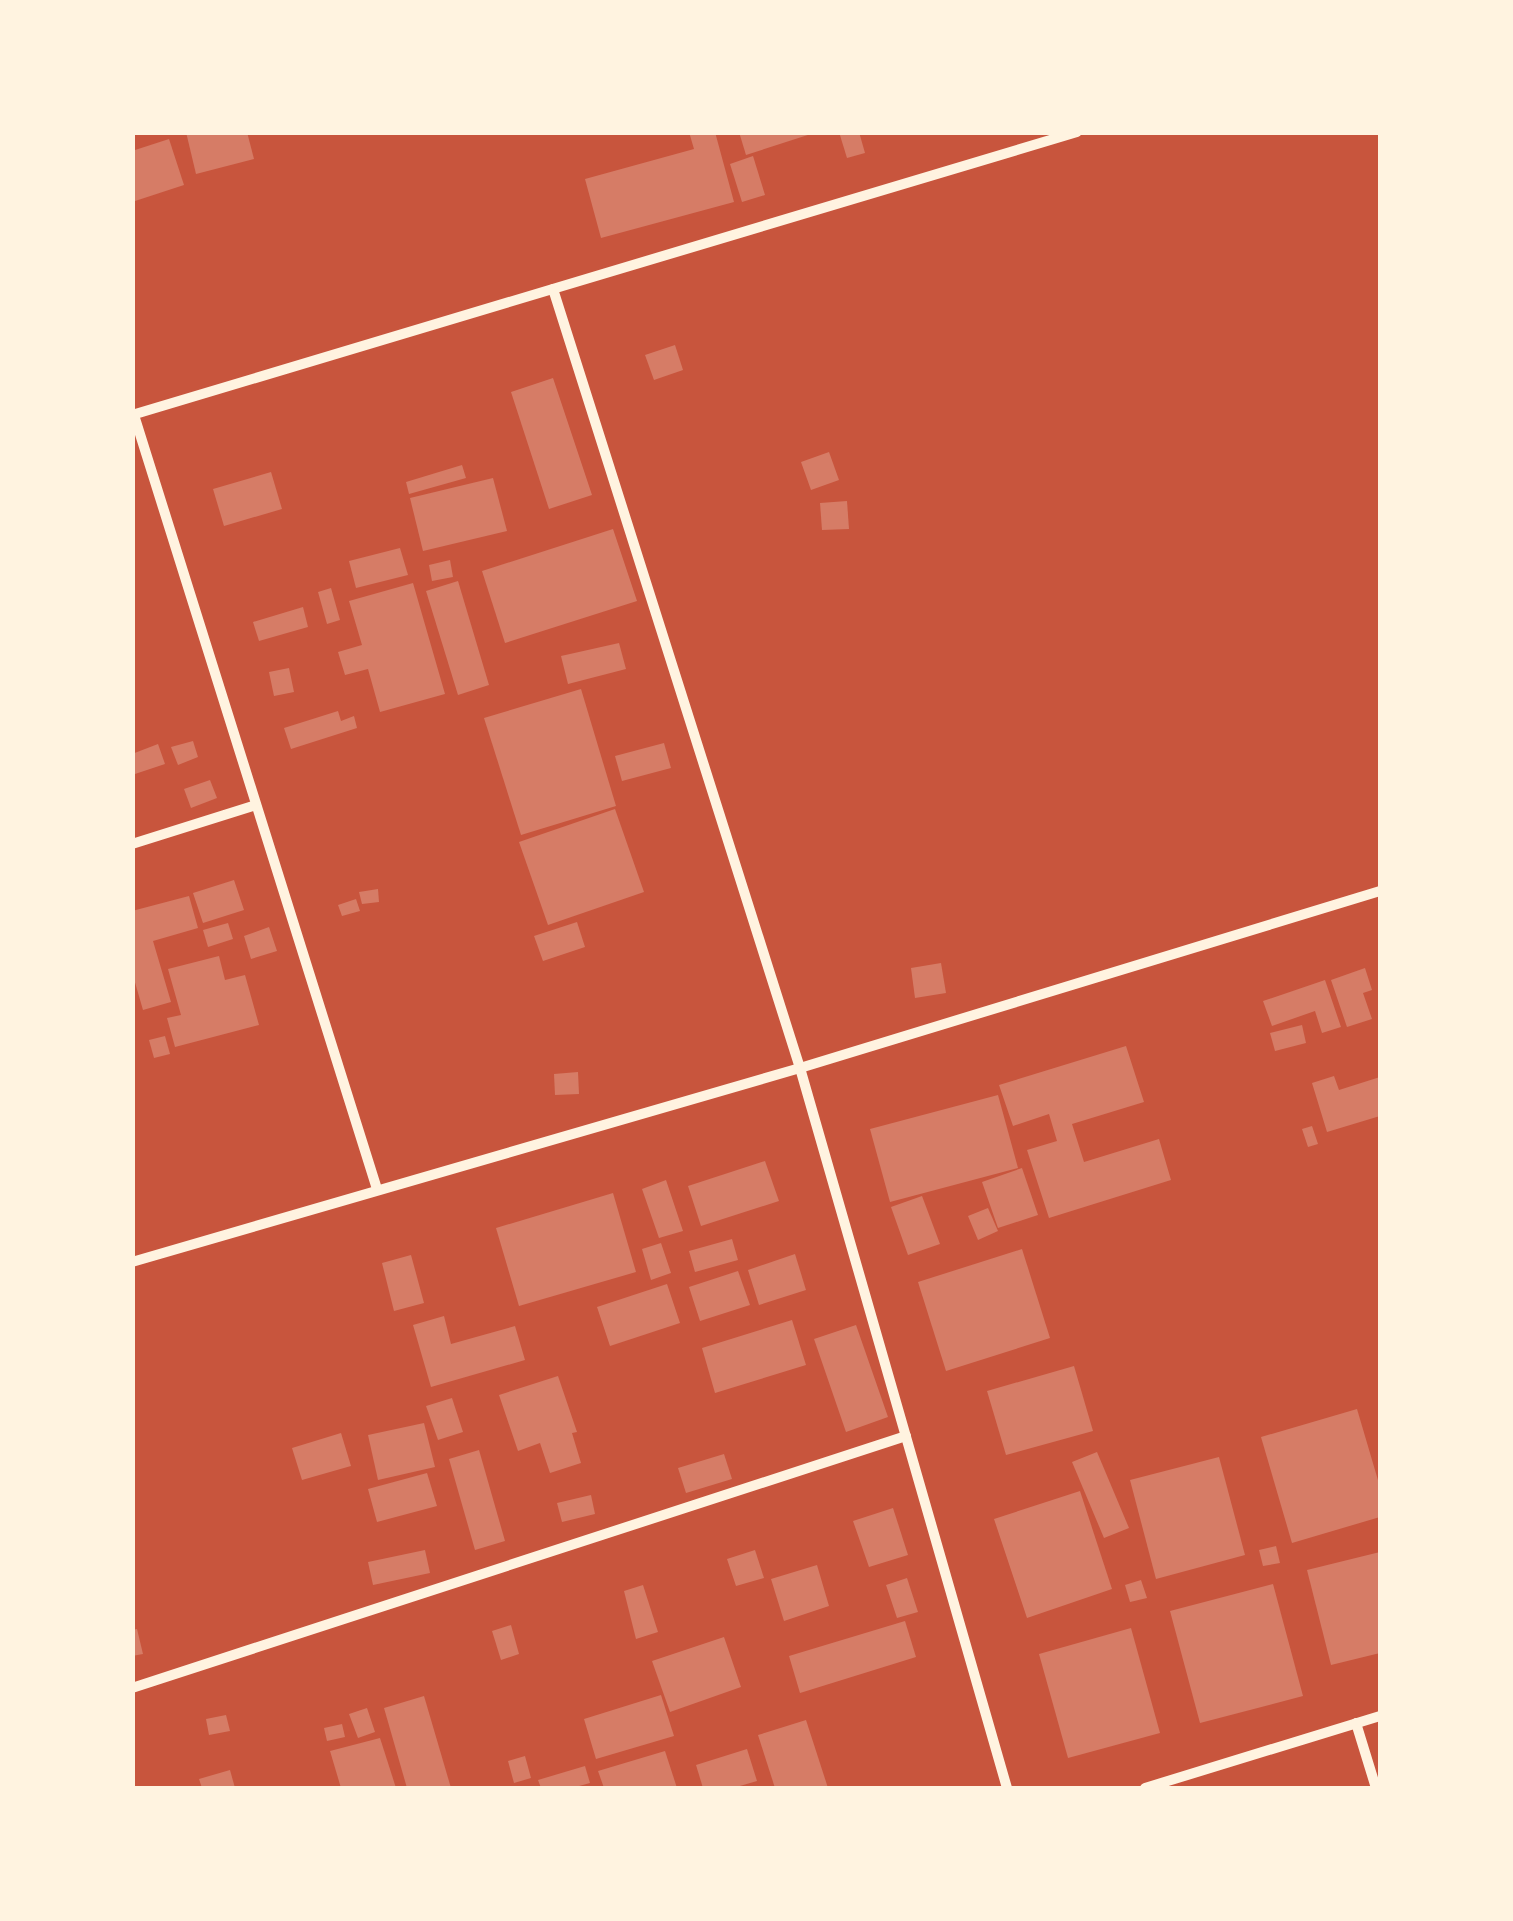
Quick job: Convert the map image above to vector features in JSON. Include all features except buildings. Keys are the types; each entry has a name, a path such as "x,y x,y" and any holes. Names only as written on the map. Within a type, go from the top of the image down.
{"street":[{"path":"377,1190 133,415 1077,132"},
{"path":"553,290 800,1068 1006,1788"},
{"path":"132,844 256,805"},
{"path":"132,1262 800,1068 1380,891"},
{"path":"132,1688 906,1436"},
{"path":"1145,1788 1380,1716"},
{"path":"1356,1723 1376,1788"}]}
